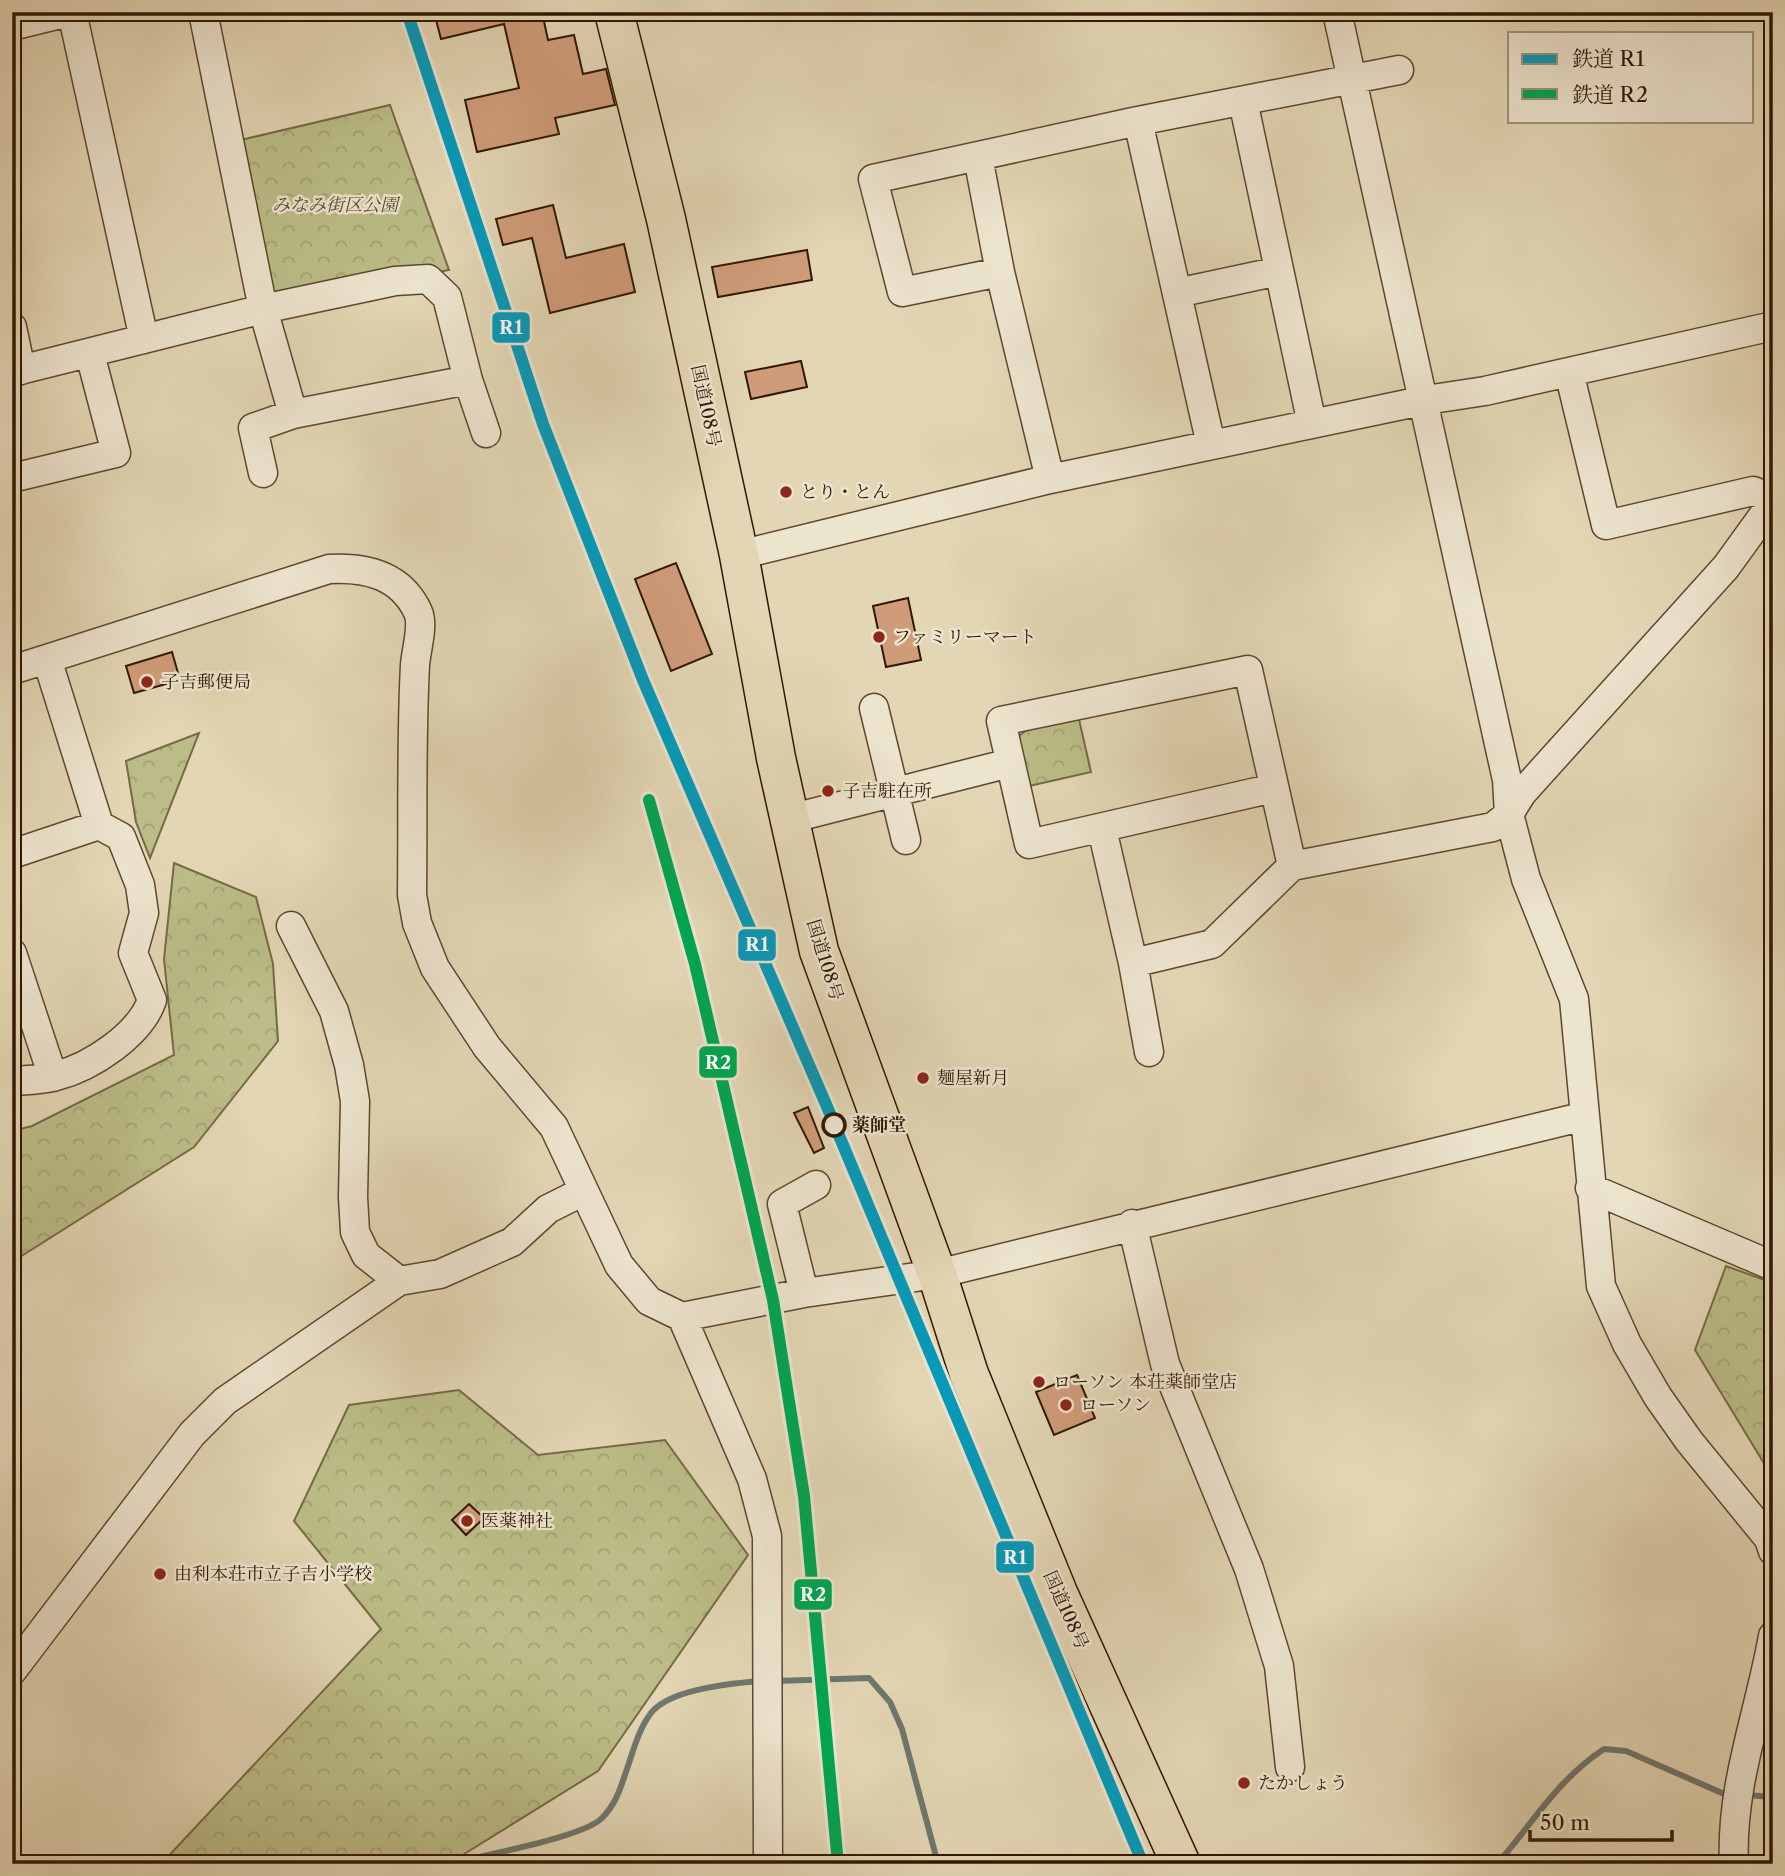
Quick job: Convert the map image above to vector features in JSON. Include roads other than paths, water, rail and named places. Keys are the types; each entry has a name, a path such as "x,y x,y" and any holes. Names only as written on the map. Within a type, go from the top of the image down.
{"highway":[{"name":"国道108号","path":"614,12 666,219 739,555 789,818 819,951 937,1274 969,1374 1053,1581 1181,1864"}],"street":[{"path":"12,26 70,12 144,339"},
{"path":"203,12 264,309 293,414"},
{"path":"1337,12 1426,400 1507,780 1509,814 1526,879 1574,999 1601,1286 1627,1344 1689,1441 1769,1539 1773,1551"},
{"path":"1000,272 902,292 873,178 1352,77 1399,70"},
{"path":"1243,101 1312,424"},
{"path":"1138,121 1211,445"},
{"path":"978,157 1000,272 1051,479"},
{"path":"1177,293 1279,271"},
{"path":"12,327 17,371 264,309 396,281 428,279 447,296 468,380 486,433"},
{"path":"739,555 1051,479 1426,400 1485,391 1773,326"},
{"path":"12,478 116,453 90,354"},
{"path":"1133,963 1212,944 1292,866 1493,827 1509,814 1522,793 1726,567 1773,500 1753,491 1606,526 1569,372"},
{"path":"263,473 253,428 293,414 468,380"},
{"path":"12,670 329,569 357,567 385,576 405,592 419,614 414,692 412,895 417,923 435,968 487,1047 554,1127 582,1192 619,1265 649,1301 682,1317 804,1293 937,1274 1132,1224 1585,1116"},
{"path":"12,1080 53,1077 94,1061 147,1016 152,1000 133,953 144,914 140,885 121,837 99,825 47,659"},
{"path":"1274,788 1029,844 1001,721 1248,670 1292,866"},
{"path":"874,708 906,840"},
{"path":"789,818 895,794 1010,763"},
{"path":"12,854 99,825"},
{"path":"1101,829 1133,963 1149,1052"},
{"path":"291,926 334,1011 349,1065 355,1101 352,1197 355,1232 366,1255 399,1281"},
{"path":"12,953 53,1077"},
{"path":"804,1293 782,1204 816,1185"},
{"path":"1590,1188 1773,1266"},
{"path":"12,1671 192,1434 225,1401 399,1281 440,1274 512,1242 548,1209 582,1192"},
{"path":"1132,1224 1165,1364 1248,1569 1279,1666 1290,1767"},
{"path":"682,1317 752,1479 767,1536 768,1864"},
{"path":"1734,1851 1744,1764 1773,1636"}],"waterway":[{"path":"776,1681 869,1678 890,1702 902,1729 938,1864"},
{"path":"472,1864 476,1858 562,1836 602,1818 618,1794 643,1726 660,1705 672,1698 703,1689 762,1681"},
{"path":"1497,1864 1559,1788 1604,1749 1626,1751 1722,1793 1732,1794"},
{"path":"1747,1795 1773,1797"}],"rail line":[{"name":"R1","path":"407,12 543,424 643,680 828,1109 1143,1864"},
{"name":"R2","path":"649,800 695,964 773,1300 804,1496 838,1864"}],"place":[{"name":"とり・とん","path":"786,492"},
{"name":"ファミリーマート","path":"879,637"},
{"name":"子吉郵便局","path":"147,682"},
{"name":"子吉駐在所","path":"828,791"},
{"name":"麺屋新月","path":"923,1078"},
{"name":"薬師堂","path":"834,1125"},
{"name":"ローソン 本荘薬師堂店","path":"1039,1382"},
{"name":"ローソン","path":"1066,1405"},
{"name":"医薬神社","path":"467,1521"},
{"name":"由利本荘市立子吉小学校","path":"160,1574"},
{"name":"たかしょう","path":"1244,1783"}],"park label":[{"name":"みなみ街区公園","path":"335,205"}]}
